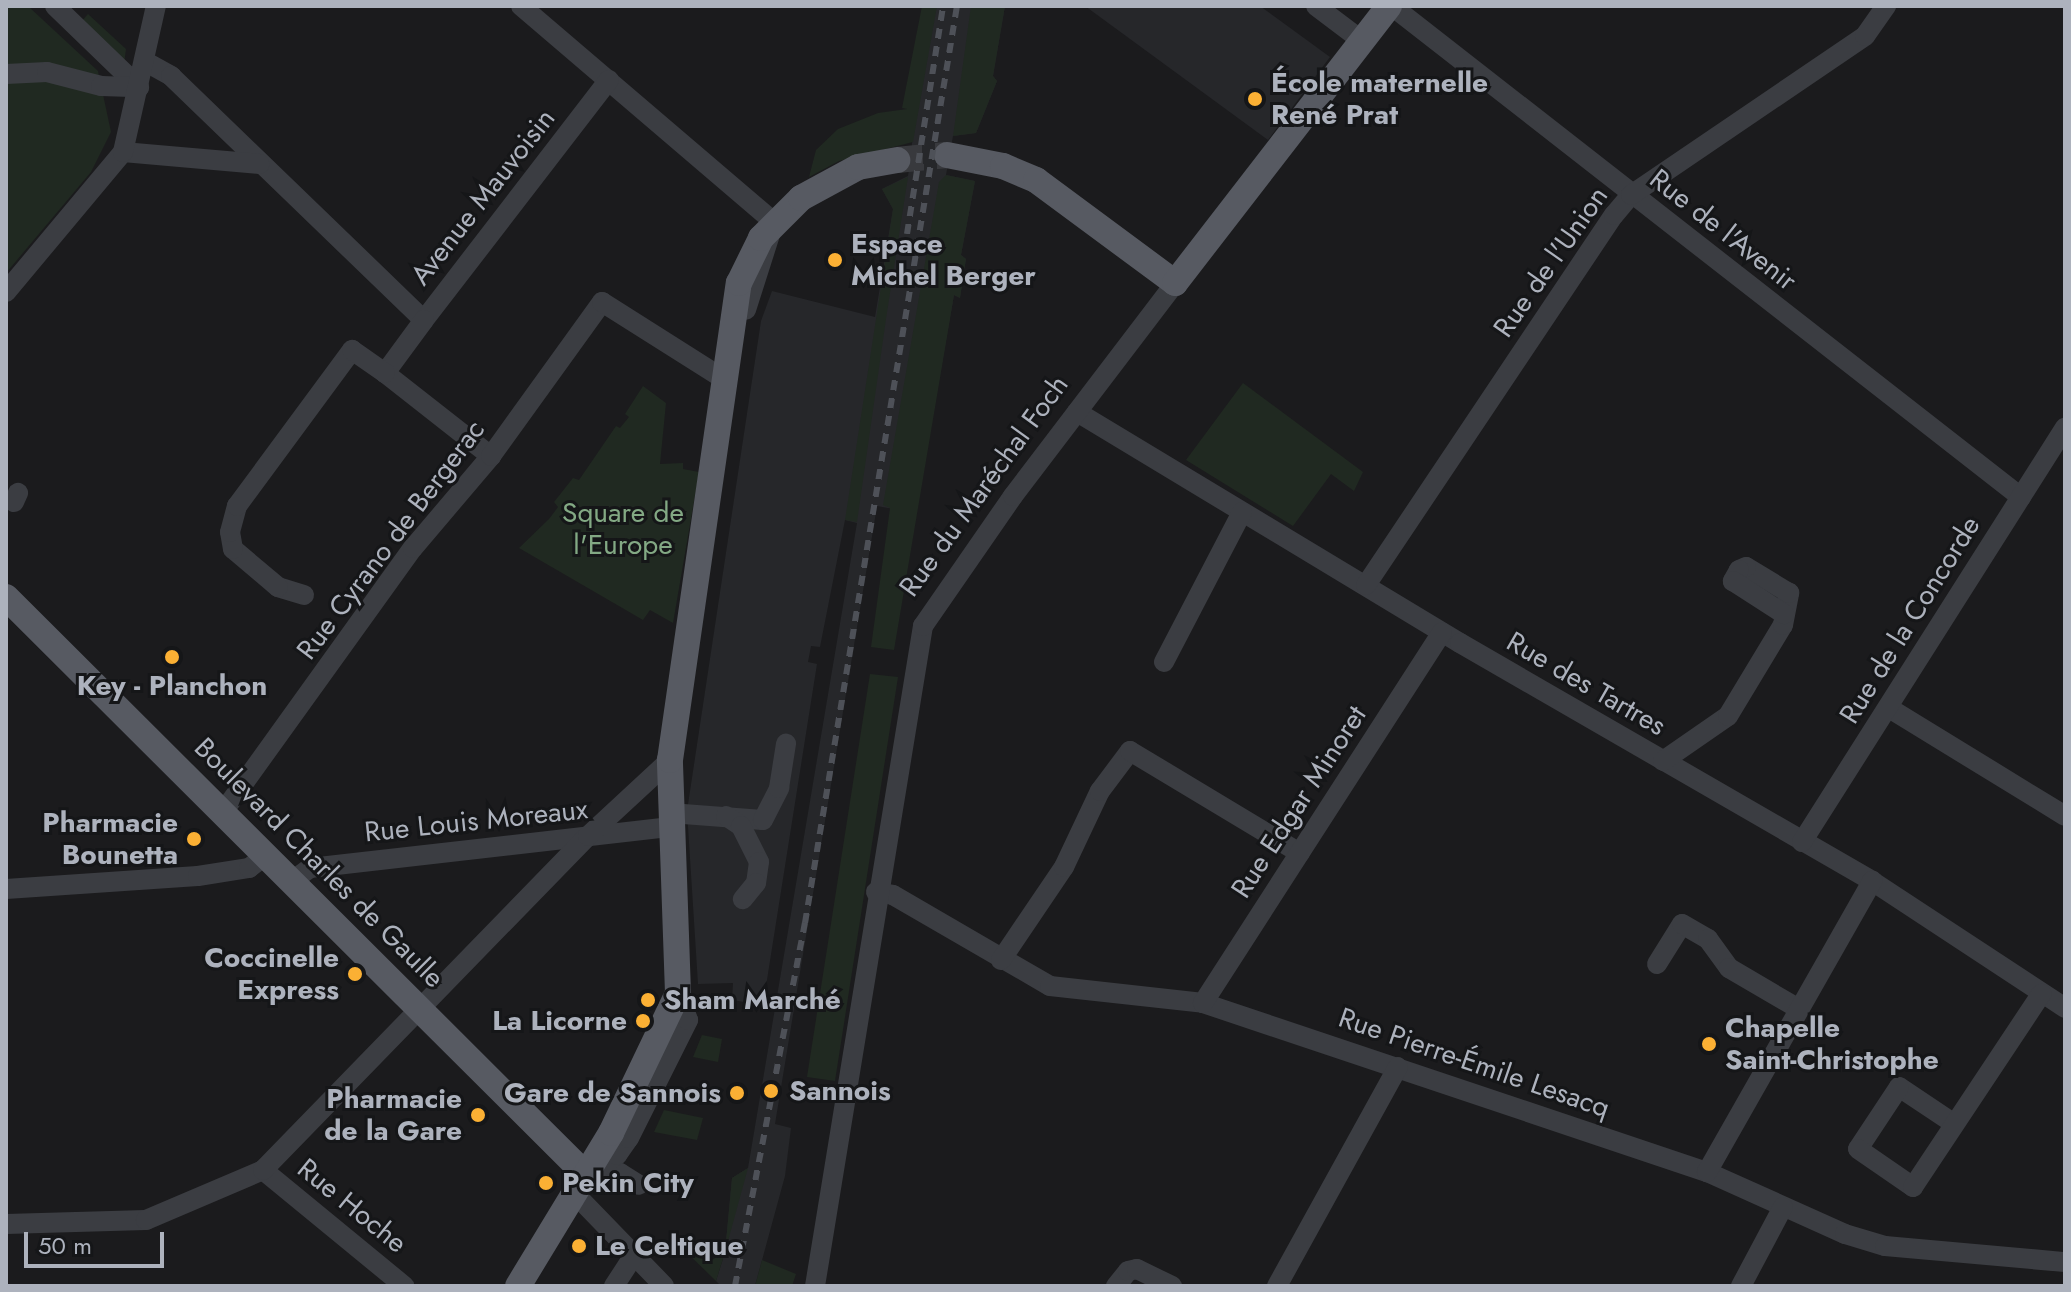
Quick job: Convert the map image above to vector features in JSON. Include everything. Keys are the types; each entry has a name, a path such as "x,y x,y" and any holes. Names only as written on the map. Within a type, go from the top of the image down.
{"main road":[{"name":"Rue du Maréchal Foch","path":"1175,283 1361,40 1400,9"},
{"path":"947,155 1003,166 1036,180 1175,283"},
{"path":"727,381 746,310 775,234"},
{"path":"518,1286 581,1185 678,993 670,760 739,283 775,234"},
{"name":"Boulevard Charles de Gaulle","path":"6,597 420,1010 581,1185"}],"street":[{"path":"55,6 139,87"},
{"path":"6,292 123,152 146,62 156,6"},
{"path":"521,6 609,80 775,234"},
{"path":"1316,6 1361,40"},
{"name":"Rue de l'Union","path":"1366,585 1631,195 1865,36 1886,6"},
{"name":"Rue de l'Avenir","path":"1400,9 1631,195 2021,497"},
{"name":"Avenue Mauvoisin","path":"146,62 171,76 424,320 609,80"},
{"path":"6,74 47,72 101,86 139,87"},
{"path":"123,152 259,164"},
{"name":"Rue du Maréchal Foch","path":"815,1286 876,892 923,626 938,598 1175,283"},
{"name":"Rue Cyrano de Bergerac","path":"223,812 413,548 491,456 602,302 727,381"},
{"path":"385,373 424,320"},
{"path":"304,595 278,587 233,549 230,532 237,506 352,350 491,456"},
{"name":"Rue des Tartres","path":"1077,412 1442,632 1872,881 2065,1008"},
{"name":"Rue de la Concorde","path":"1802,842 2065,427"},
{"path":"1164,662 1242,512"},
{"path":"1663,761 1728,716 1784,614"},
{"name":"Rue Edgar Minoret","path":"1203,1003 1442,632"},
{"path":"1889,708 2065,816"},
{"name":"Rue Louis Moreaux","path":"292,881 310,868 588,836 671,820 726,816 763,820 779,788 786,744"},
{"path":"1001,960 1064,867 1100,791 1130,751 1300,853"},
{"path":"6,1224 146,1220 263,1170 588,836 670,760"},
{"path":"726,816 741,826 759,862 756,883 743,899"},
{"path":"6,889 198,876 249,868 266,855"},
{"path":"1707,1172 1872,881"},
{"name":"Rue Pierre-Émile Lesacq","path":"876,892 893,895 1050,986 1203,1003 1707,1172 1783,1207 1885,1246 2065,1262"},
{"path":"1657,964 1682,924 1708,939 1729,968 1799,1009"},
{"path":"1953,1123 1899,1087 1858,1149 1913,1187 2041,994"},
{"path":"1277,1286 1398,1067"},
{"name":"Rue Hoche","path":"263,1170 404,1286"},
{"path":"581,1185 620,1173 639,1185"},
{"name":"Boulevard Charles de Gaulle","path":"581,1185 634,1255 664,1286"},
{"path":"1741,1286 1783,1207"},
{"path":"614,1286 634,1255"},
{"path":"1116,1286 1128,1271 1137,1269 1172,1286"}],"shaded area":[{"path":"929,6 1005,6 993,76 997,81 976,133 953,136 946,175 975,181 961,255 966,259 960,298 954,295 916,513 877,506 775,1124 791,1128 785,1176 755,1286 721,1286 716,1281 725,1252 732,1178 748,1168 857,523 845,520 820,647 811,646 808,662 817,664 763,1005 732,1000 733,983 698,984 687,811 761,321 772,291 875,317 893,209 882,189 908,176"},
{"name":"École maternelle René Prat","path":"1085,6 1260,6 1330,57 1268,140"}],"green space":[{"path":"6,6 28,6 98,71 111,132 91,172 6,273"},
{"path":"922,6 937,6 913,142 839,161 809,177 816,150 838,129 878,113 907,109 902,108"},
{"path":"971,6 1005,6 993,76 997,81 976,133 953,136"},
{"path":"88,14 126,49 124,64 81,22"},
{"path":"946,175 975,181 961,255 966,259 960,298 954,295 894,650 871,647 890,508 883,505 939,182"},
{"path":"908,177 857,522 845,520 893,209 882,189"},
{"path":"1243,383 1363,472 1354,491 1331,474 1293,526 1186,460"},
{"name":"Square de l'Europe","path":"643,386 666,403 660,464 683,463 683,469 699,472 673,623 650,610 643,620 519,548 549,519 558,507 554,502 573,478 579,480 616,426 620,428 629,417 625,414"},
{"path":"870,674 898,677 835,1081 807,1077"},
{"path":"702,1035 722,1039 718,1062 693,1057"},
{"path":"664,1110 703,1118 697,1140 654,1132"},
{"path":"748,1168 725,1252 732,1178"},
{"path":"679,1245 690,1246 707,1263 725,1252 716,1281"},
{"path":"762,1260 796,1274 792,1286 755,1286"}],"tunnel":[{"path":"897,160 947,155"}],"railway":[{"path":"907,234 943,6"},
{"path":"735,1286 805,923 957,6"}],"place":[{"name":"École maternelle René Prat","path":"1255,99"},
{"name":"Espace Michel Berger","path":"835,260"},
{"name":"Key - Planchon","path":"172,657"},
{"name":"Pharmacie Bounetta","path":"194,839"},
{"name":"Coccinelle Express","path":"355,974"},
{"name":"Sham Marché","path":"648,1000"},
{"name":"La Licorne","path":"643,1021"},
{"name":"Chapelle Saint-Christophe","path":"1709,1044"},
{"name":"Sannois","path":"771,1091"},
{"name":"Gare de Sannois","path":"737,1093"},
{"name":"Pharmacie de la Gare","path":"478,1115"},
{"name":"Pekin City","path":"546,1183"},
{"name":"Le Celtique","path":"579,1246"}]}
